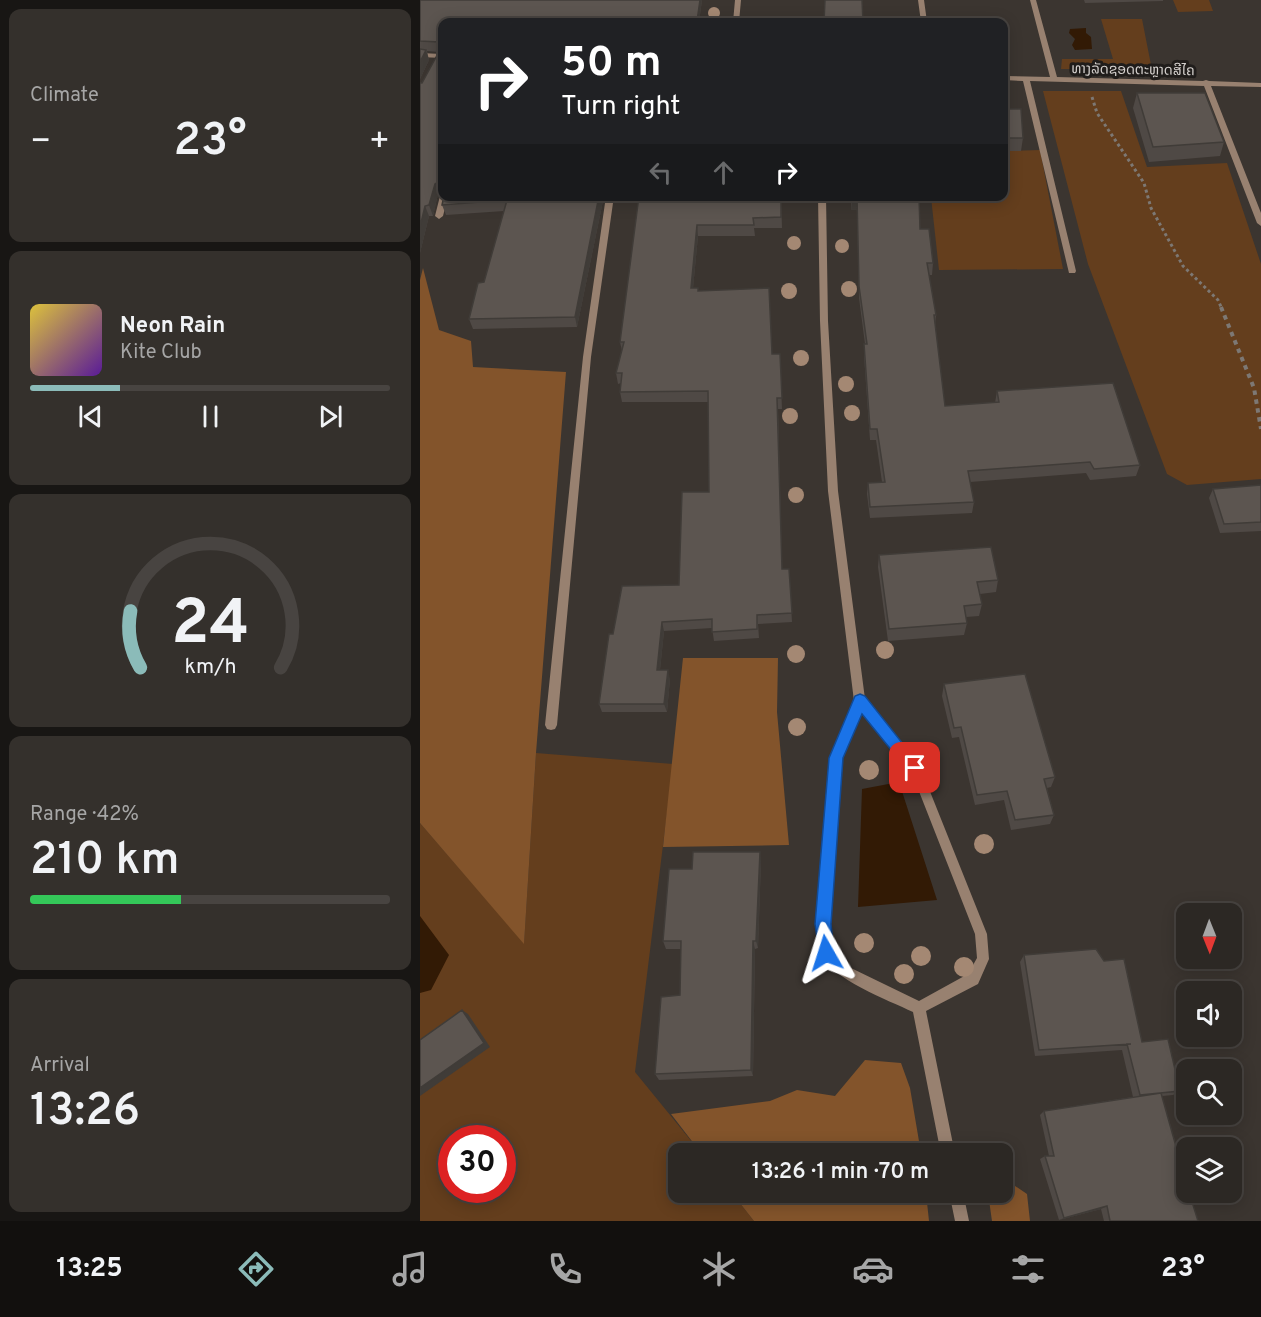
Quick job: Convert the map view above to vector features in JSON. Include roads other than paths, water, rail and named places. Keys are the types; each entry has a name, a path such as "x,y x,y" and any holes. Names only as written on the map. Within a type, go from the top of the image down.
{"street":[{"path":"736,18 738,0"},
{"path":"921,0 923,18"},
{"path":"1033,0 1054,79"},
{"path":"420,55 438,56"},
{"path":"433,64 438,58"},
{"name":"ທາງລັດຊອດຕະຫຼາດສີໄຄ","path":"1008,78 1261,85"},
{"path":"1026,78 1072,271"},
{"path":"1206,82 1261,223"},
{"path":"439,216 443,201"},
{"path":"551,725 587,357 609,201"},
{"path":"822,201 824,321 833,491 860,701 836,758 823,924 826,953 846,973 919,1008"},
{"path":"860,701 915,768 981,934 983,959 973,979 919,1008"},
{"path":"919,1008 946,1143"},
{"path":"958,1203 962,1221"}]}
